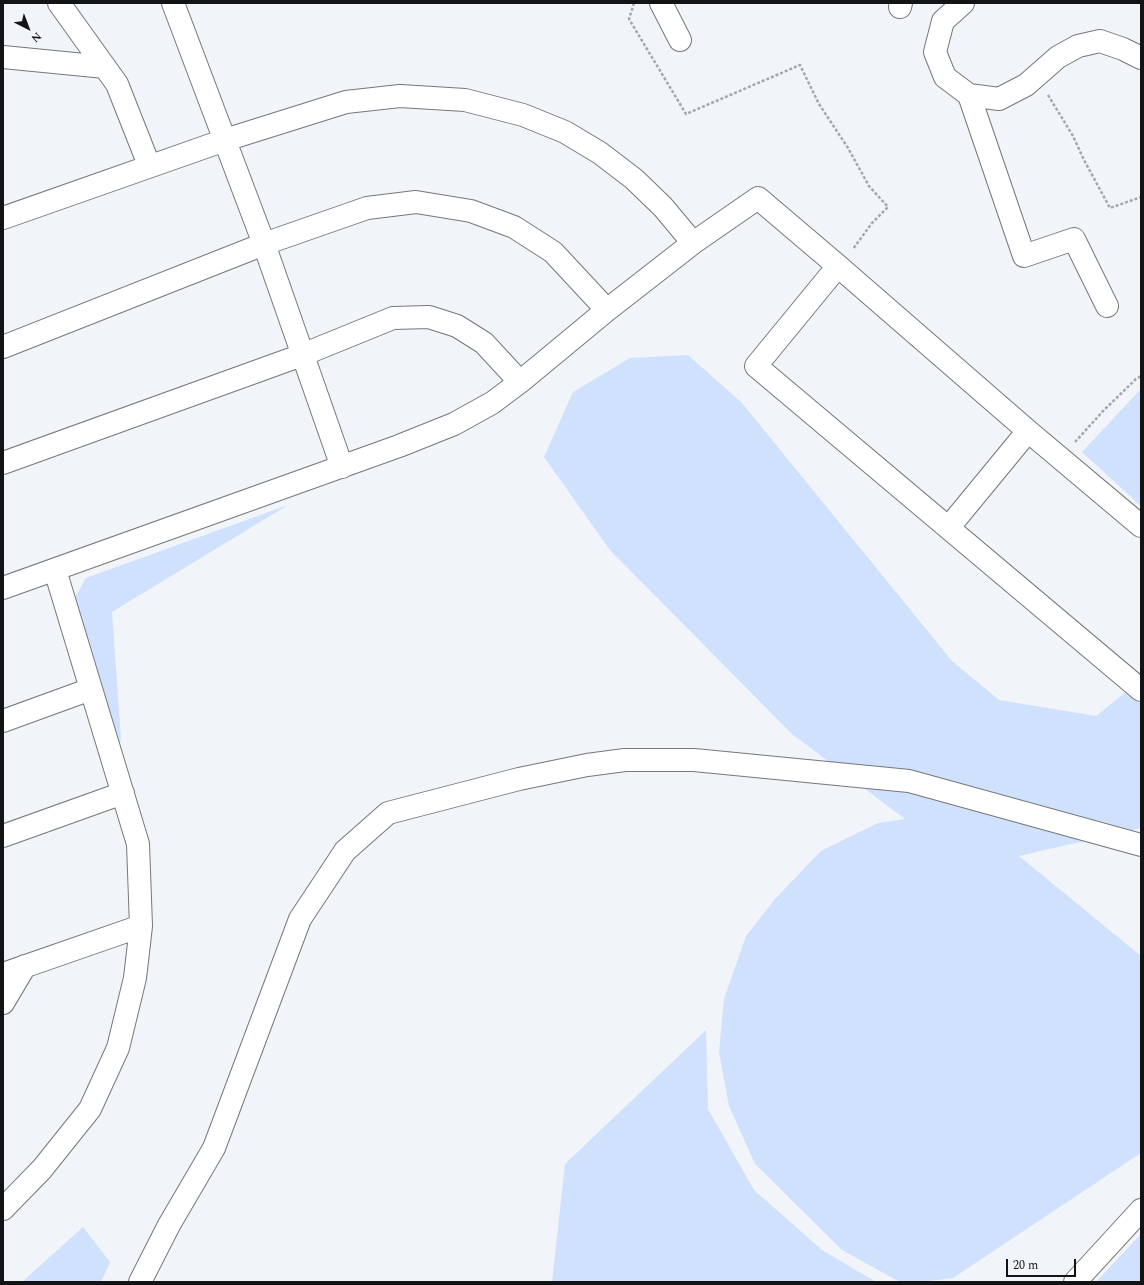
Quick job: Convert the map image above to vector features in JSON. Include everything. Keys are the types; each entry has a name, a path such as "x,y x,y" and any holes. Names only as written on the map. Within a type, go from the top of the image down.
{"street":[{"path":"59,3 117,84 149,165"},
{"path":"173,3 264,244 342,466"},
{"path":"661,3 680,40"},
{"path":"963,3 943,21 935,52 945,77 969,95 999,98 1026,85 1058,56 1078,46 1100,42 1124,49 1141,58"},
{"path":"3,57 105,67"},
{"path":"969,95 1024,256 1074,239 1107,306"},
{"path":"3,218 149,165 346,102 400,96 465,100 523,115 565,132 600,153 634,178 663,207 693,243"},
{"path":"3,588 399,446 454,424 492,403 693,243 758,198 845,258 1028,431 1141,526"},
{"path":"3,347 264,244 367,208 416,202 471,211 514,227 553,252 607,310"},
{"path":"845,258 756,366 1141,690"},
{"path":"3,463 302,355 394,318 429,317 457,326 484,343 520,382"},
{"path":"949,527 1028,431"},
{"path":"3,1209 42,1169 90,1109 118,1048 135,978 141,926 138,844 55,570"},
{"path":"3,721 91,689"},
{"path":"140,1282 169,1225 214,1148 300,919 345,851 388,813 519,778 587,765 625,760 694,760 909,781 1141,845"},
{"path":"3,836 122,792"},
{"path":"3,974 141,926"},
{"path":"3,1003 25,966"},
{"path":"1075,1282 1141,1210"}],"path":[{"path":"634,3 629,19 686,114 800,65 819,104 848,148 869,186 888,207 872,223 845,258"},
{"path":"1046,93 1073,136 1110,208 1141,196"},
{"path":"1060,458 1104,410 1136,378 1141,376"}],"shaded area":[{"path":"688,355 742,403 952,661 999,700 1096,716 1141,680 1141,828 1019,856 1141,956 1141,1153 953,1278 922,1282 900,1282 842,1250 755,1164 729,1106 719,1052 724,999 746,936 775,899 821,851 878,823 905,819 792,734 610,550 544,457 573,392 630,358"},
{"path":"1139,391 1141,391 1141,506 1082,452"},
{"path":"288,505 112,612 121,738 118,750 73,601 86,578"},
{"path":"706,1030 708,1109 754,1190 822,1250 876,1282 552,1282 565,1164"},
{"path":"83,1227 110,1262 101,1282 22,1282"},
{"path":"1141,1234 1141,1282 1096,1282"}]}
